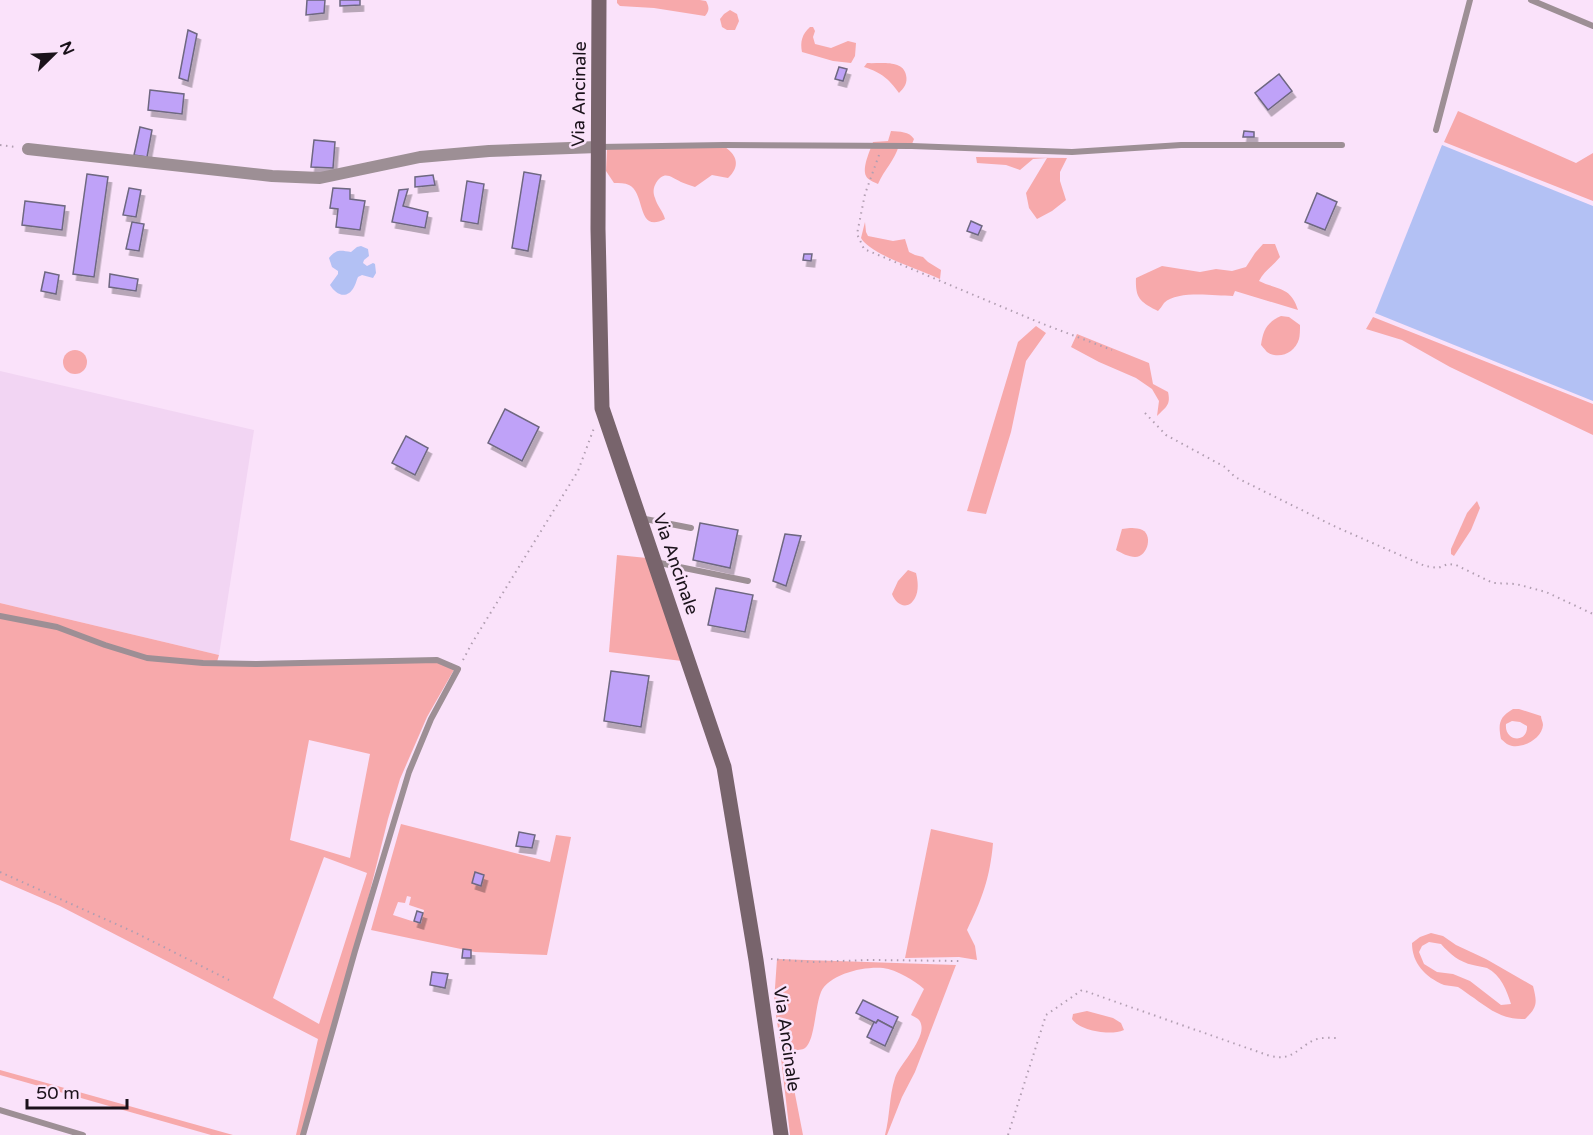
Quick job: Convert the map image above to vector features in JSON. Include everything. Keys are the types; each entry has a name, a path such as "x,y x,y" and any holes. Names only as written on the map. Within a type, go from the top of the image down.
{"main road":[{"name":"Via Ancinale","path":"599,0 598,304 602,408 723,767 756,960 782,1135"}],"street":[{"path":"28,150 272,176 320,178 420,157 489,151 597,147"}],"lane":[{"path":"1436,130 1470,0"},
{"path":"1531,0 1593,26"},
{"path":"597,147 882,146 1072,152 1181,145 1342,145"},
{"path":"639,518 691,528"},
{"path":"654,562 748,581"},
{"path":"0,616 57,627 147,658 203,663 256,664 437,660 458,669 431,719 409,772 303,1135"},
{"path":"0,1110 83,1135"}],"path":[{"path":"0,145 28,150"},
{"path":"882,146 865,194 856,234 864,249 1043,324 1112,350"},
{"path":"458,669 578,471 602,408"},
{"path":"1145,413 1166,435 1225,467 1235,477 1336,527 1425,566 1438,568 1448,564 1456,565 1493,583 1516,584 1546,592 1593,614"},
{"path":"0,872 136,933 229,980"},
{"path":"756,960 962,962"},
{"path":"1008,1135 1046,1015 1082,990 1270,1056 1281,1058 1297,1052 1317,1039 1339,1038"}],"shaded area":[{"path":"617,0 700,0 706,1 708,12 705,16 654,8 620,6"},
{"path":"730,10 737,14 739,21 735,30 722,27 720,19"},
{"path":"810,27 813,27 815,31 813,37 815,44 831,48 848,41 856,43 855,56 851,63 833,61 802,52 802,38"},
{"path":"867,63 896,64 904,70 906,75 904,87 899,93 876,71 864,67"},
{"path":"1458,111 1576,163 1593,153 1593,201 1444,142"},
{"path":"891,131 907,133 914,139 912,144 899,145 878,184 866,176 866,164 873,142 888,141"},
{"path":"725,147 733,154 736,162 728,178 712,175 695,187 668,176 659,179 654,187 654,194 665,219 656,222 645,217 634,189 627,184 614,183 606,171 607,149"},
{"path":"976,157 1067,158 1060,172 1060,181 1066,200 1037,219 1029,208 1026,193 1047,158 1033,159 1020,170 1006,165 977,163"},
{"path":"865,222 868,236 893,241 905,239 909,252 923,257 941,270 940,279 885,256 866,244 861,238"},
{"path":"1263,244 1275,244 1280,257 1259,281 1283,290 1295,302 1298,310 1235,291 1233,296 1178,296 1164,303 1158,311 1143,302 1138,295 1136,278 1162,266 1200,272 1216,269 1232,271 1246,267"},
{"path":"1281,316 1289,317 1300,325 1300,336 1294,348 1286,354 1276,355 1267,352 1261,345 1266,327"},
{"path":"1373,317 1593,404 1593,435 1450,367 1402,340 1366,329"},
{"path":"1036,326 1046,333 1026,361 1011,432 986,514 967,511 1018,342"},
{"path":"1077,334 1149,363 1153,384 1168,392 1169,400 1165,408 1157,416 1159,401 1152,389 1136,378 1071,347"},
{"path":"75,350 84,353 87,362 84,371 75,374 66,371 63,362 66,353"},
{"path":"0,371 254,430 219,655 0,603"},
{"path":"1477,501 1480,508 1471,530 1454,556 1451,554 1451,549 1467,513"},
{"path":"1122,529 1140,529 1147,535 1148,545 1140,556 1130,556 1116,550"},
{"path":"617,555 647,558 682,661 609,652"},
{"path":"908,570 916,573 917,592 912,602 902,605 892,594 898,581"},
{"path":"0,603 219,655 217,662 437,660 455,668 427,717 400,779 303,1135 296,1135 318,1039 60,906 0,880","holes":["309,740 370,754 350,858 290,840","324,857 367,873 319,1024 273,998"]},
{"path":"1519,709 1541,716 1543,725 1539,735 1525,745 1507,744 1501,739 1500,725 1502,718 1508,712","holes":["1512,721 1527,726 1524,736 1512,737 1506,730 1506,724"]},
{"path":"401,824 550,862 556,835 571,837 547,955 475,952 371,930","holes":["407,896 411,897 409,905 424,910 421,924 393,915 398,902 405,903"]},
{"path":"931,829 993,843 984,888 967,930 975,946 977,960 959,957 905,958"},
{"path":"1431,933 1443,936 1533,986 1536,1000 1534,1008 1525,1019 1504,1016 1458,987 1444,985 1431,978 1414,957 1412,943","holes":["1429,942 1441,944 1459,960 1492,971 1503,984 1511,1004 1501,1005 1470,981 1453,974 1437,972 1424,964 1419,952 1422,946"]},
{"path":"777,959 956,965 915,1072 887,1135 885,1135 895,1078 920,1037 920,1021 911,1015 924,989 905,976 883,968 866,968 848,972 831,980 821,992 812,1035 807,1046 798,1050 781,1048 774,1002"},
{"path":"1087,1011 1113,1018 1121,1023 1124,1030 1096,1031 1082,1027 1072,1019 1073,1014"},
{"path":"781,1058 794,1058 794,1089 803,1135 790,1135"},
{"path":"0,1070 233,1135 211,1135 0,1075"}],"water":[{"path":"1442,145 1593,206 1593,401 1375,313"},
{"path":"361,246 368,249 369,256 363,263 367,266 375,264 376,273 373,278 362,275 358,277 351,291 342,295 330,285 338,271 332,267 329,258 336,252 351,252"}],"building":[{"path":"307,0 325,0 324,13 306,15"},
{"path":"340,0 360,0 360,5 340,6"},
{"path":"188,30 197,34 188,81 179,78"},
{"path":"839,67 847,69 843,81 835,79"},
{"path":"1279,74 1292,91 1268,110 1255,93"},
{"path":"150,90 184,94 182,114 148,110"},
{"path":"140,127 152,130 147,157 134,155"},
{"path":"1244,131 1254,132 1254,137 1243,137"},
{"path":"314,140 335,142 333,168 311,167"},
{"path":"524,172 541,175 528,251 512,248"},
{"path":"87,174 108,177 94,277 73,274"},
{"path":"433,175 435,185 415,187 415,177"},
{"path":"467,181 484,184 478,224 461,221"},
{"path":"129,188 141,190 136,217 123,215"},
{"path":"333,188 350,189 350,199 365,201 360,230 336,227 338,209 330,208"},
{"path":"408,189 403,206 428,212 425,228 392,222 399,190"},
{"path":"1317,193 1337,202 1325,230 1305,222"},
{"path":"25,201 65,206 62,230 22,225"},
{"path":"971,221 982,226 978,235 967,231"},
{"path":"132,222 144,224 139,251 126,249"},
{"path":"804,254 812,254 811,261 803,260"},
{"path":"45,272 59,275 56,294 41,291"},
{"path":"110,274 138,279 136,291 109,287"},
{"path":"505,409 539,427 522,461 488,443"},
{"path":"406,436 428,448 415,475 392,463"},
{"path":"700,523 738,530 730,568 693,560"},
{"path":"785,534 801,536 786,586 773,581"},
{"path":"716,588 753,595 745,632 708,625"},
{"path":"611,671 649,676 641,727 604,721"},
{"path":"519,832 535,835 532,848 516,846"},
{"path":"475,872 484,875 481,886 472,883"},
{"path":"417,911 423,913 420,923 414,921"},
{"path":"463,949 471,950 471,958 462,958"},
{"path":"432,972 448,974 445,988 430,985"},
{"path":"863,1000 898,1017 893,1028 856,1013"},
{"path":"878,1020 893,1028 885,1046 867,1037 874,1022"}]}
